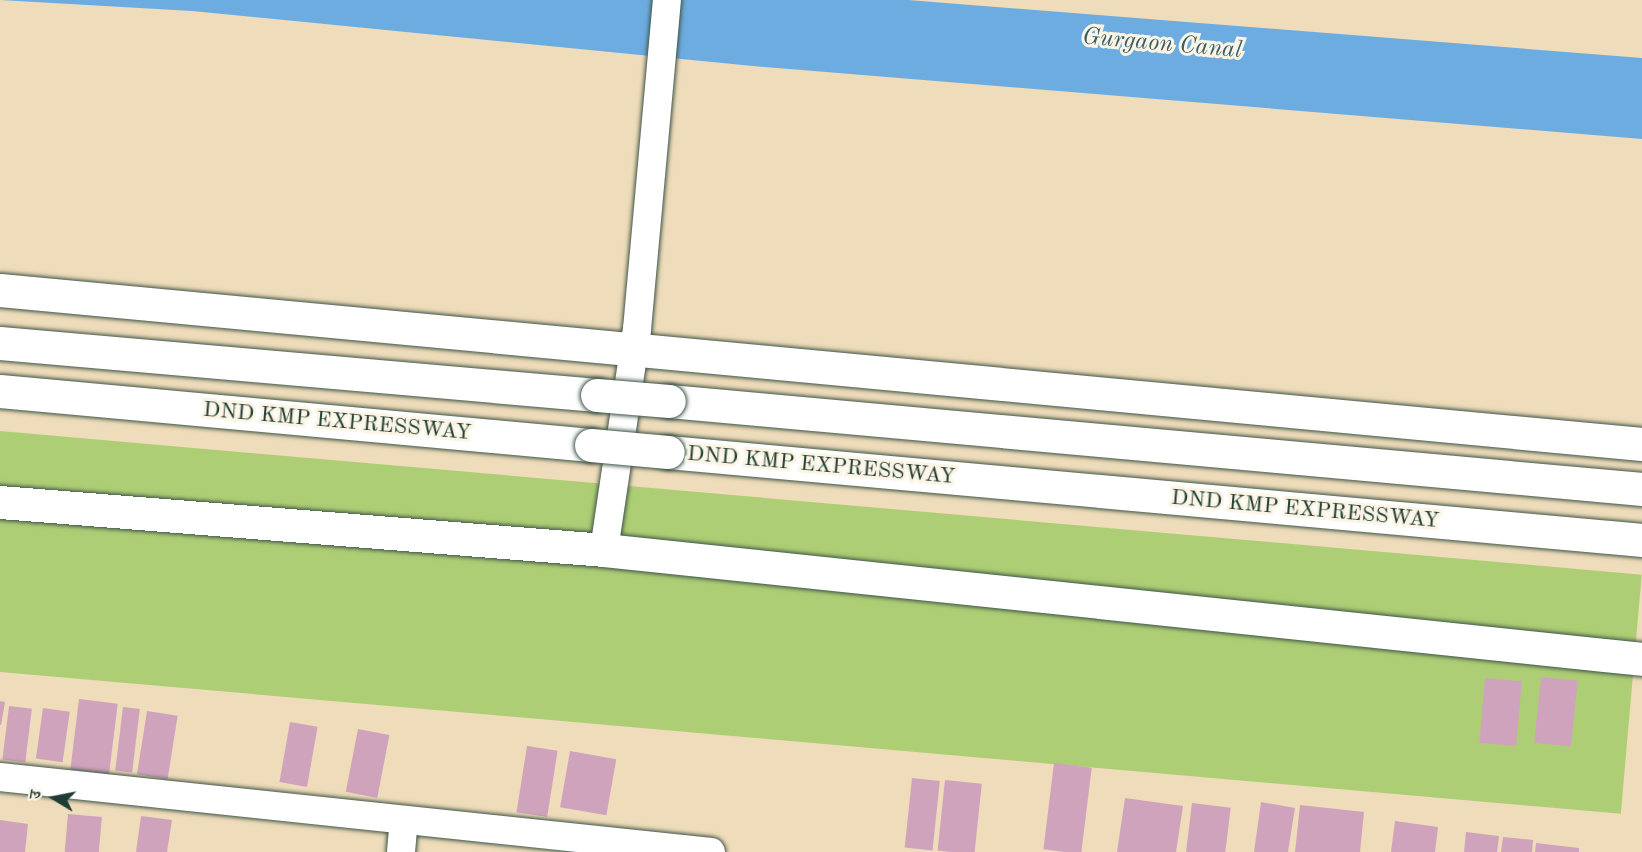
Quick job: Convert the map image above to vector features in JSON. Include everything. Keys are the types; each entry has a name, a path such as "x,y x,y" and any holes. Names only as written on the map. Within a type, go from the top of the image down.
{"main road":[{"path":"0,290 635,338 1642,444"},
{"path":"0,343 1642,489"},
{"name":"DND KMP EXPRESSWAY","path":"0,391 1642,540"},
{"path":"0,502 604,550 1642,659"}],"street":[{"path":"604,550 635,338 666,0"},
{"path":"0,777 711,852"},
{"path":"401,852 404,820"}],"green space":[{"path":"0,431 1642,575 1621,814 0,672"}],"water":[{"name":"Gurgaon Canal","path":"0,0 908,0 1642,58 1642,139 753,66 192,11"}],"building":[{"path":"1541,677 1578,681 1571,747 1534,743"},
{"path":"1485,678 1522,681 1516,746 1479,743"},
{"path":"79,699 118,704 109,774 70,769"},
{"path":"0,701 5,702 1,725 0,725"},
{"path":"9,706 32,709 25,762 2,760"},
{"path":"123,707 140,709 132,773 115,771"},
{"path":"43,708 70,712 63,762 36,759"},
{"path":"147,711 178,716 168,779 137,774"},
{"path":"290,722 318,727 307,787 279,782"},
{"path":"358,729 389,735 377,798 346,792"},
{"path":"527,746 558,751 547,817 517,812"},
{"path":"570,751 616,759 606,815 560,807"},
{"path":"1054,763 1092,768 1081,852 1043,849"},
{"path":"912,778 940,781 933,851 905,848"},
{"path":"945,780 982,784 975,852 938,851"},
{"path":"1125,798 1183,806 1176,852 1117,852"},
{"path":"1261,802 1295,808 1288,852 1254,852"},
{"path":"1192,803 1231,808 1225,852 1186,852"},
{"path":"1300,805 1364,812 1360,852 1295,852"},
{"path":"68,814 102,817 99,852 65,852"},
{"path":"141,816 172,820 167,852 136,852"},
{"path":"0,820 28,824 25,852 0,852"},
{"path":"1395,821 1438,827 1435,852 1391,852"},
{"path":"1466,832 1499,836 1497,852 1464,852"},
{"path":"1503,837 1533,840 1532,852 1501,852"},
{"path":"1536,843 1579,848 1579,852 1535,852"}]}
